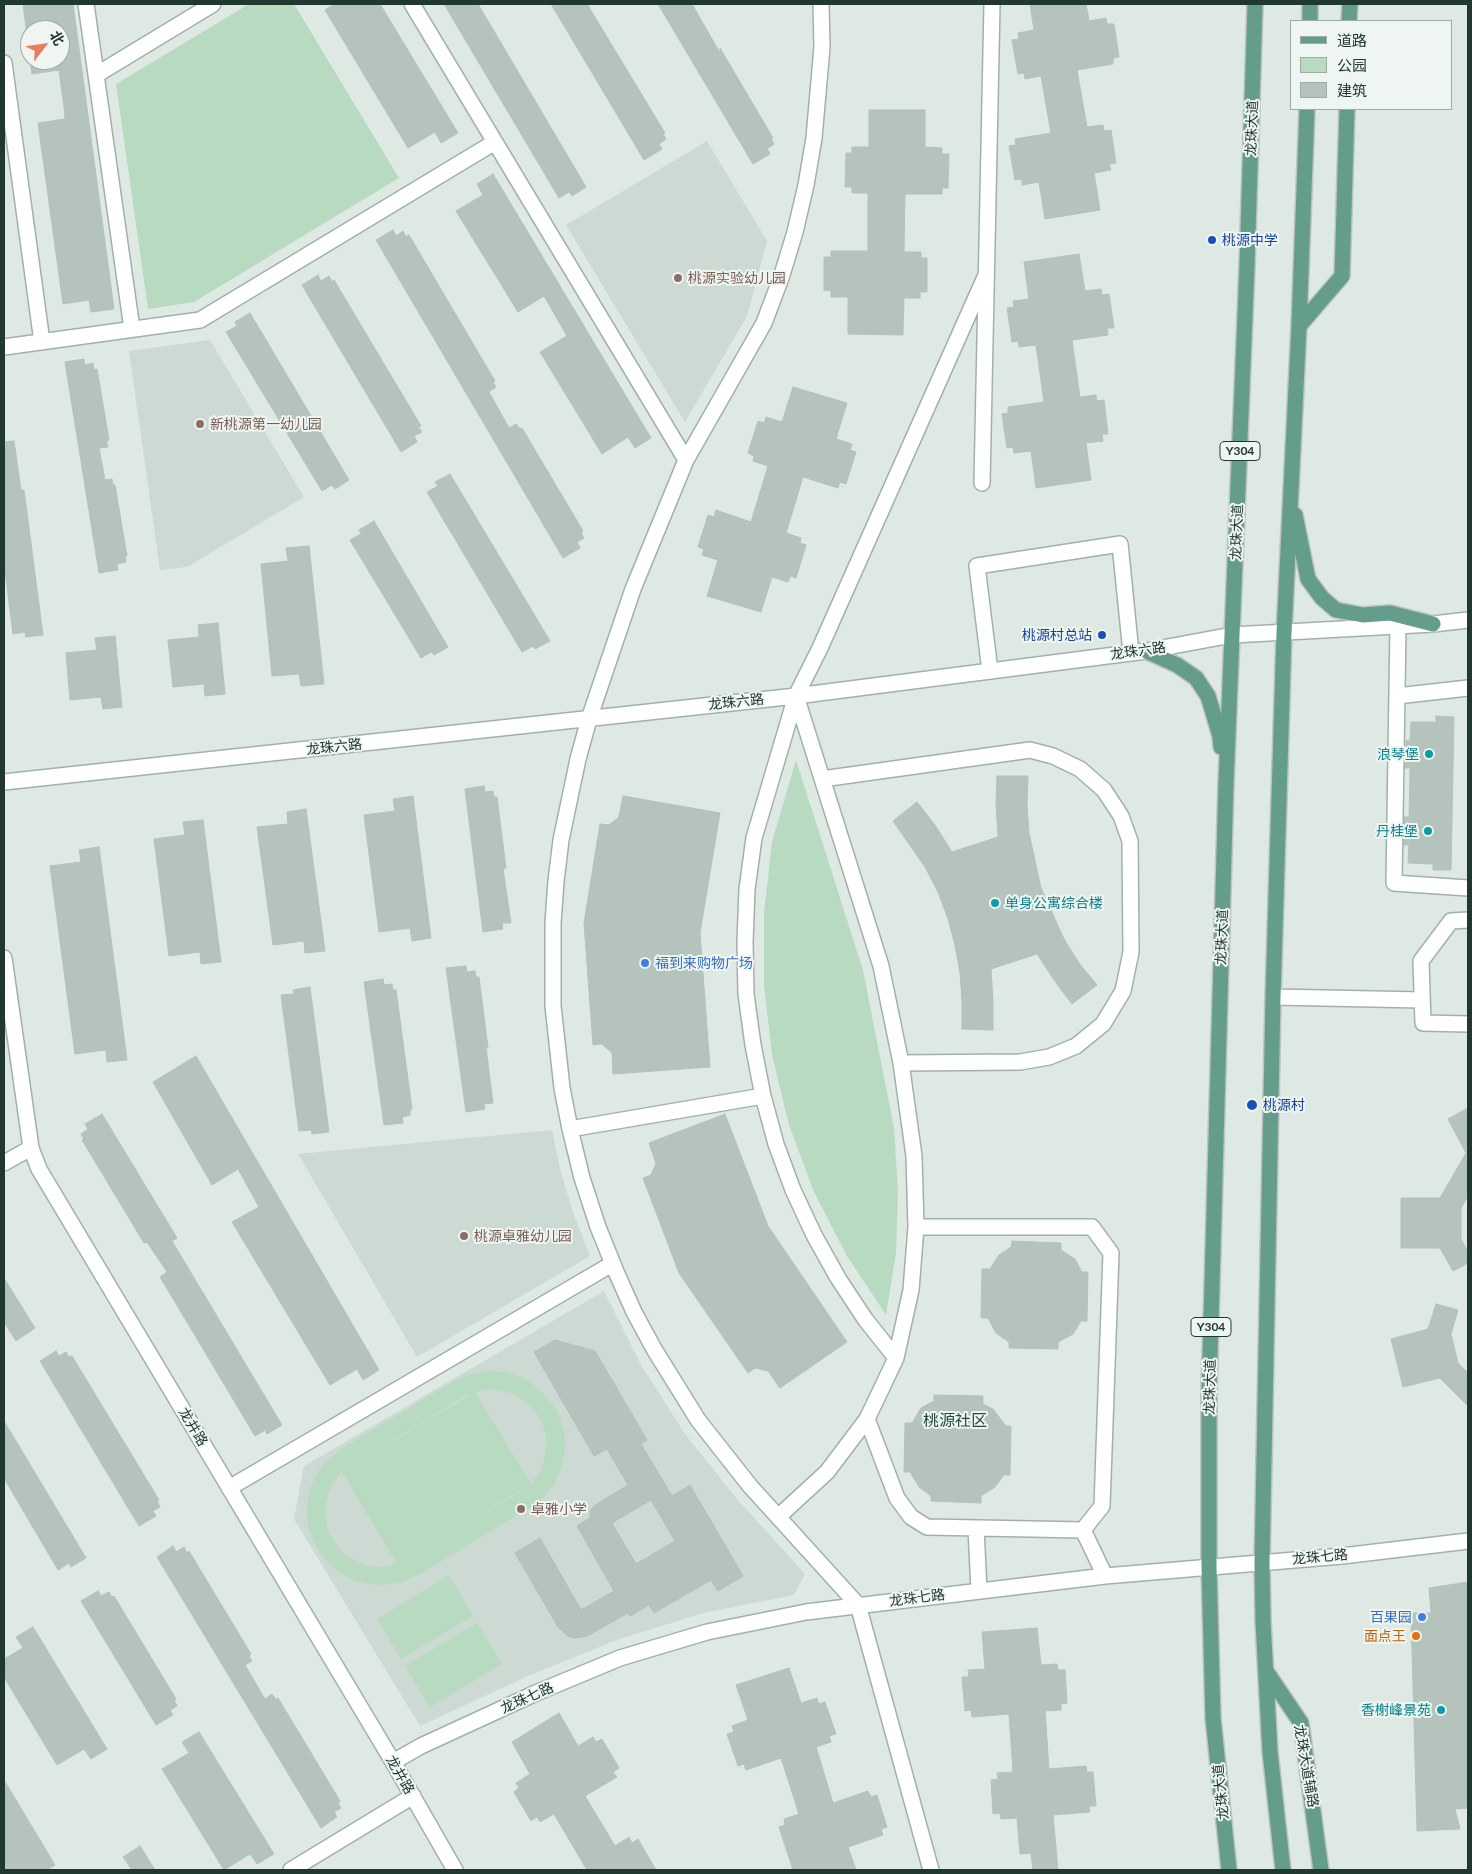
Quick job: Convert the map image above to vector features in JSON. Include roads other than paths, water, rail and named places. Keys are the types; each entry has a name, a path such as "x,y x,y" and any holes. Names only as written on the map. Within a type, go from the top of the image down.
{"main road":[{"name":"龙珠大道","path":"1229,1870 1213,1718 1209,1567 1209,1392 1226,783 1248,256 1255,4"},
{"path":"1310,4 1310,20"},
{"path":"1349,20 1350,4"},
{"path":"1283,1870 1270,1752 1262,1621 1262,1562 1273,997 1284,633 1299,326 1306,110"},
{"path":"1299,326 1342,276 1347,110"},
{"path":"1290,495 1308,579 1322,598 1336,610 1363,614 1390,613 1433,624"},
{"path":"1138,652 1177,665 1196,678 1208,696 1220,736 1226,783"},
{"name":"龙珠大道辅路","path":"1266,1671 1301,1723 1321,1870"}],"street":[{"path":"86,4 132,329"},
{"path":"96,74 213,4"},
{"path":"412,4 686,460"},
{"path":"821,4 822,47 814,138 795,232 781,278 764,323 686,460 634,589 590,719 568,799 561,840 553,923 554,1022 562,1088 570,1129 582,1178 612,1264 634,1312 675,1386 723,1454 858,1605 931,1870"},
{"path":"982,483 992,4"},
{"path":"4,63 42,342"},
{"path":"4,347 200,320 495,142"},
{"path":"896,1358 865,1319 849,1295 814,1235 793,1190 776,1144 752,1045 746,994 747,890 754,838 796,696 820,648 986,275"},
{"path":"990,671 977,566 1120,544 1138,652"},
{"name":"龙珠六路","path":"4,782 796,696 1138,652 1232,635 1433,624 1468,620"},
{"path":"1398,626 1394,883 1468,888"},
{"path":"1397,696 1468,688"},
{"path":"778,1517 826,1472 868,1419 896,1358 911,1290 916,1227 914,1156 901,1063 882,966 796,696"},
{"path":"822,779 1030,750 1053,756 1080,769 1104,790 1120,816 1130,841 1131,952 1123,991 1102,1024 1076,1046 1049,1057 1020,1062 901,1063"},
{"path":"1468,920 1451,921 1421,961 1423,1023 1468,1024"},
{"name":"龙井路","path":"4,958 31,1148 39,1169 393,1762 455,1870"},
{"path":"1273,997 1422,1000"},
{"path":"570,1129 763,1096"},
{"path":"4,1163 31,1148"},
{"path":"916,1227 1092,1227 1111,1253 1102,1506 1083,1530"},
{"path":"229,1488 612,1264"},
{"path":"868,1419 897,1498 911,1517 926,1527 1083,1530"},
{"path":"976,1528 979,1591"},
{"path":"1083,1530 1105,1576"},
{"name":"龙珠七路","path":"393,1762 422,1746 536,1693 620,1658 707,1632 806,1612 858,1605 1105,1576 1342,1556 1468,1542"},
{"path":"291,1870 412,1796"}],"place":[{"name":"桃源中学","path":"1212,240"},
{"name":"桃源实验幼儿园","path":"678,278"},
{"name":"新桃源第一幼儿园","path":"200,424"},
{"name":"桃源村总站","path":"1102,635"},
{"name":"浪琴堡","path":"1429,754"},
{"name":"丹桂堡","path":"1428,831"},
{"name":"单身公寓综合楼","path":"995,903"},
{"name":"福到来购物广场","path":"645,963"},
{"name":"桃源村","path":"1252,1105"},
{"name":"桃源卓雅幼儿园","path":"464,1236"},
{"name":"卓雅小学","path":"521,1509"},
{"name":"百果园","path":"1422,1617"},
{"name":"面点王","path":"1416,1636"},
{"name":"香榭峰景苑","path":"1441,1710"}],"district":[{"name":"桃源社区","path":"955,1421"}]}
